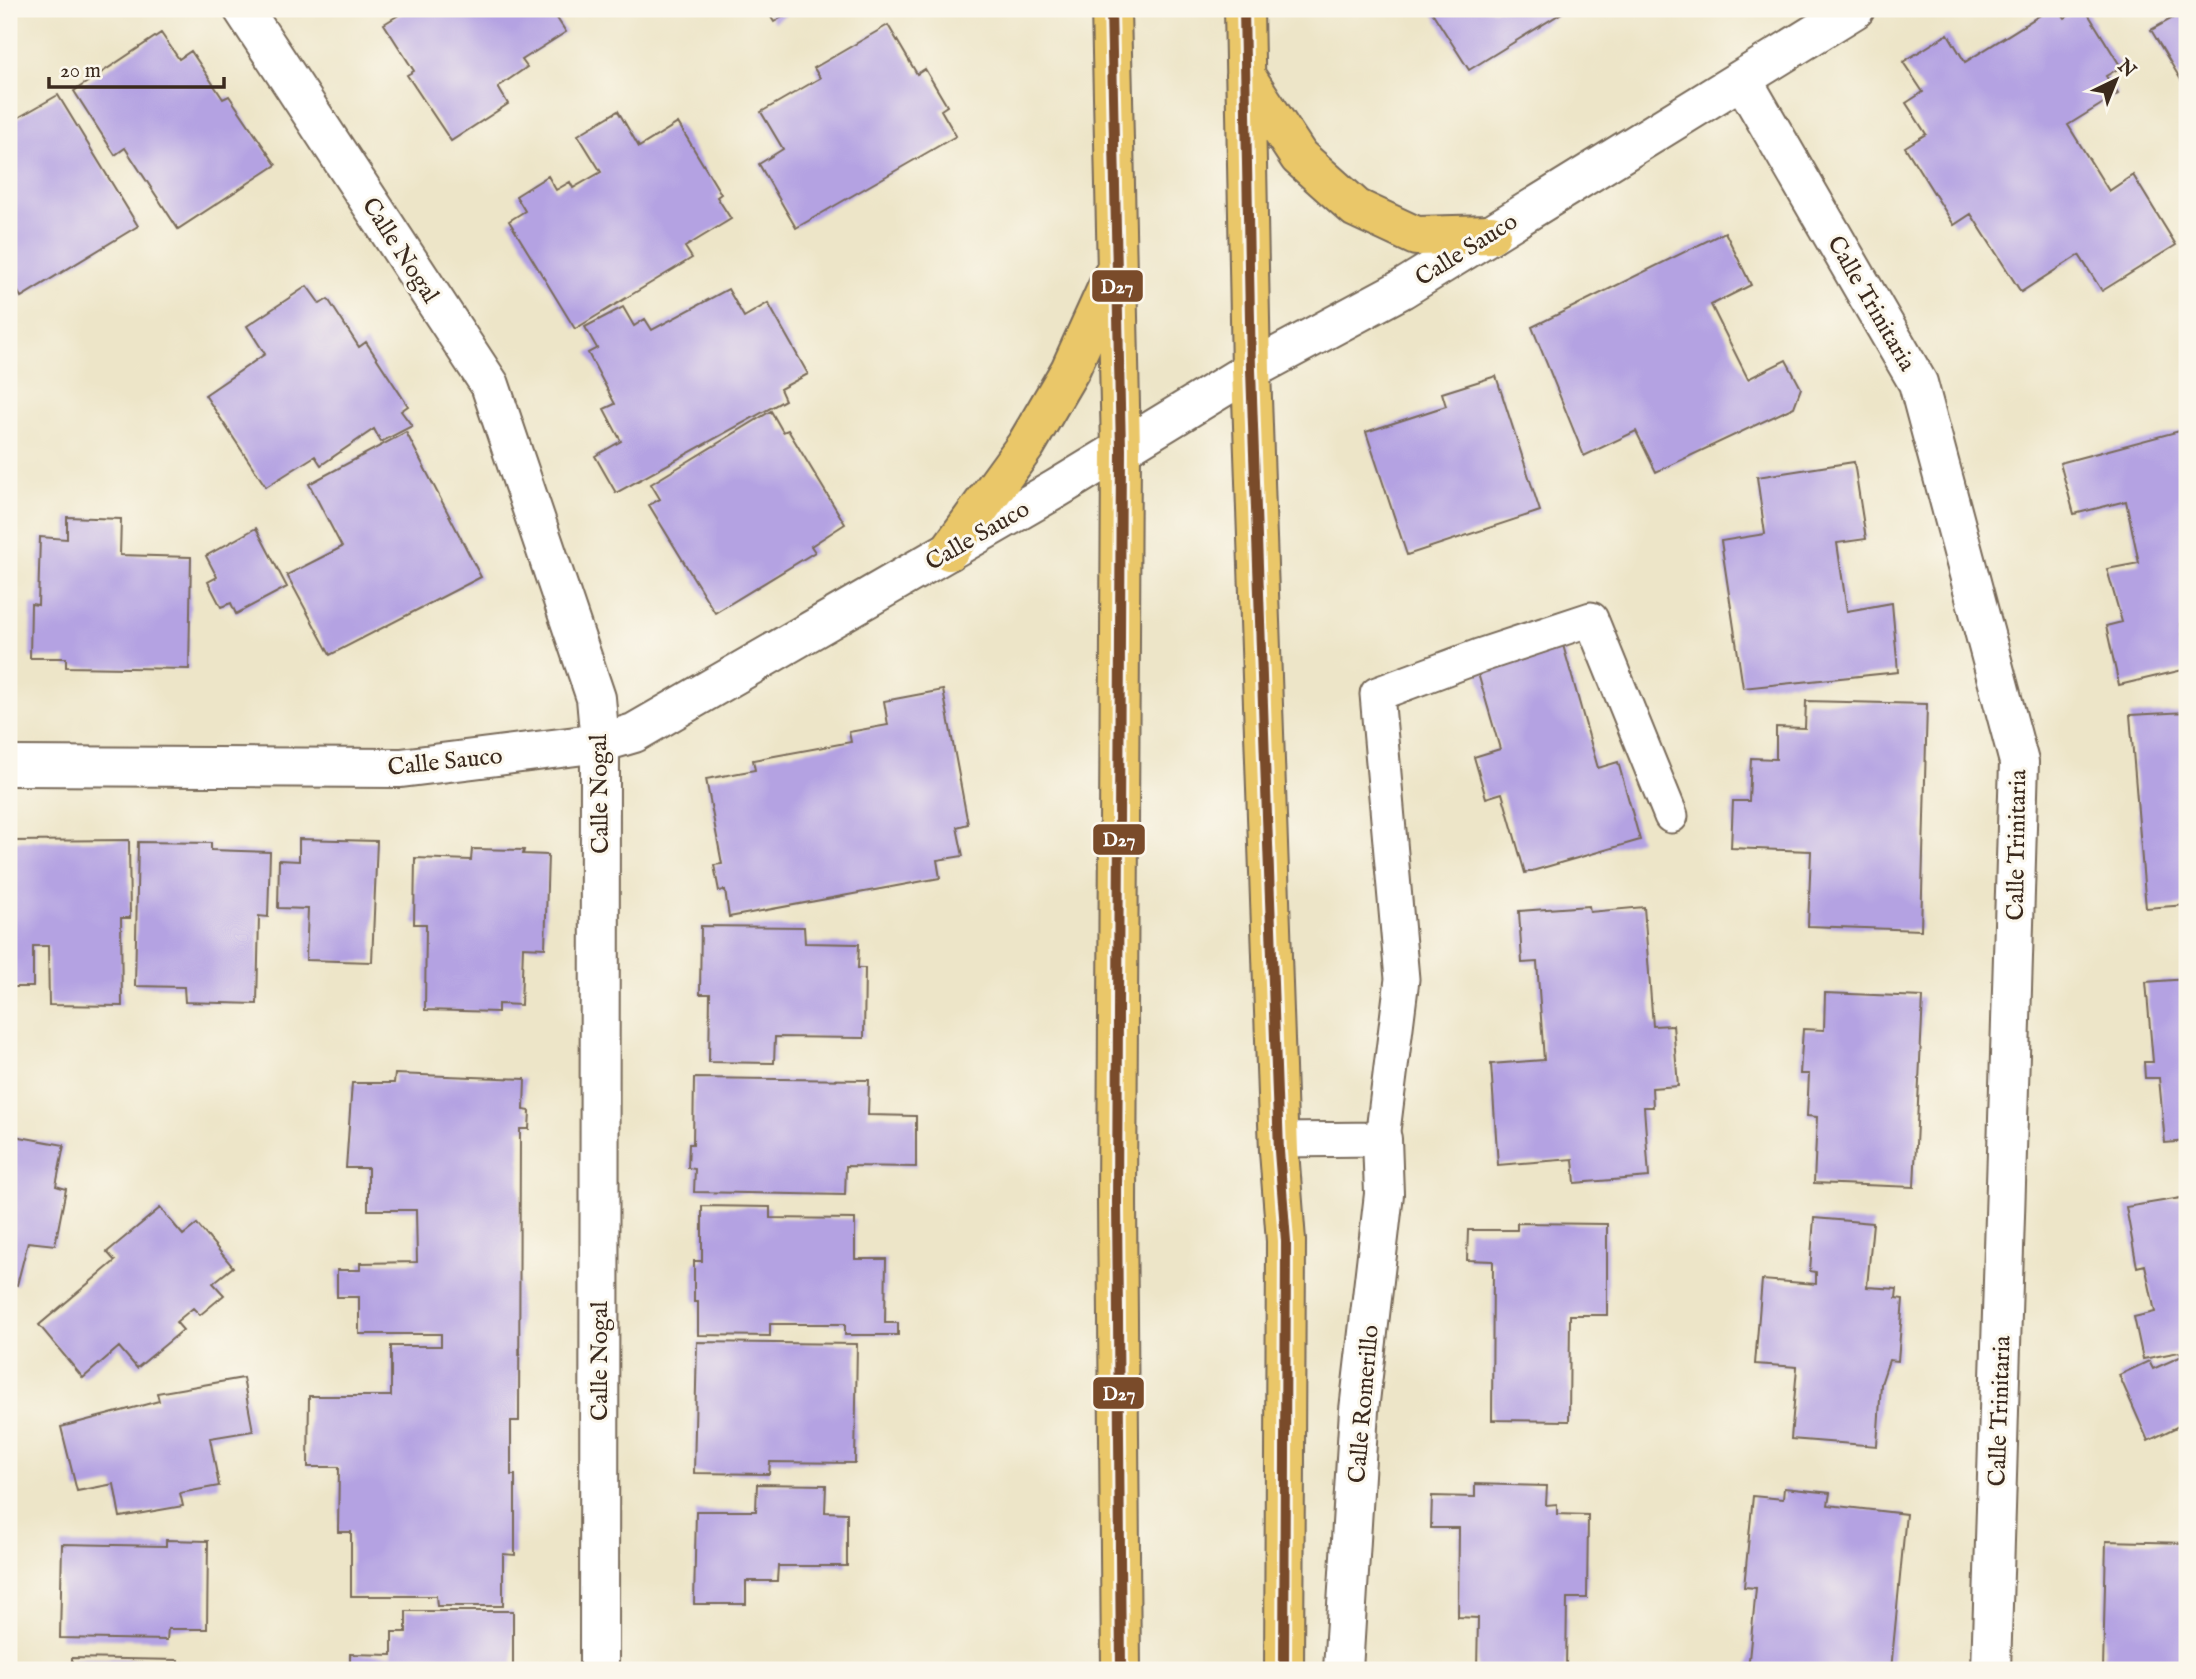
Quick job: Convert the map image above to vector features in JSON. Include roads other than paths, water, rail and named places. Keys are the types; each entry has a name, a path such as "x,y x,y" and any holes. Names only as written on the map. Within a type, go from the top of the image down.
{"main road":[{"path":"1111,9 1121,449 1117,1188 1121,1670"},
{"path":"1244,9 1251,370 1279,1140 1286,1241 1284,1670"},
{"path":"1245,75 1299,157 1356,208 1416,236 1491,234"},
{"path":"949,551 1032,435 1070,370 1117,267"}],"street":[{"name":"Calle Nogal","path":"243,9 490,385 596,698 600,743 598,1670"},
{"name":"Calle Sauco","path":"9,766 401,768 600,743 634,733 949,551 1251,370 1402,289 1855,9"},
{"name":"Calle Trinitaria","path":"1742,79 1918,383 2019,762 1991,1670"},
{"name":"Calle Romerillo","path":"1343,1670 1359,1410 1384,1194 1382,1139"}],"lane":[{"path":"1279,1140 1382,1139 1402,979 1377,694 1479,656 1591,620 1671,816"}]}
